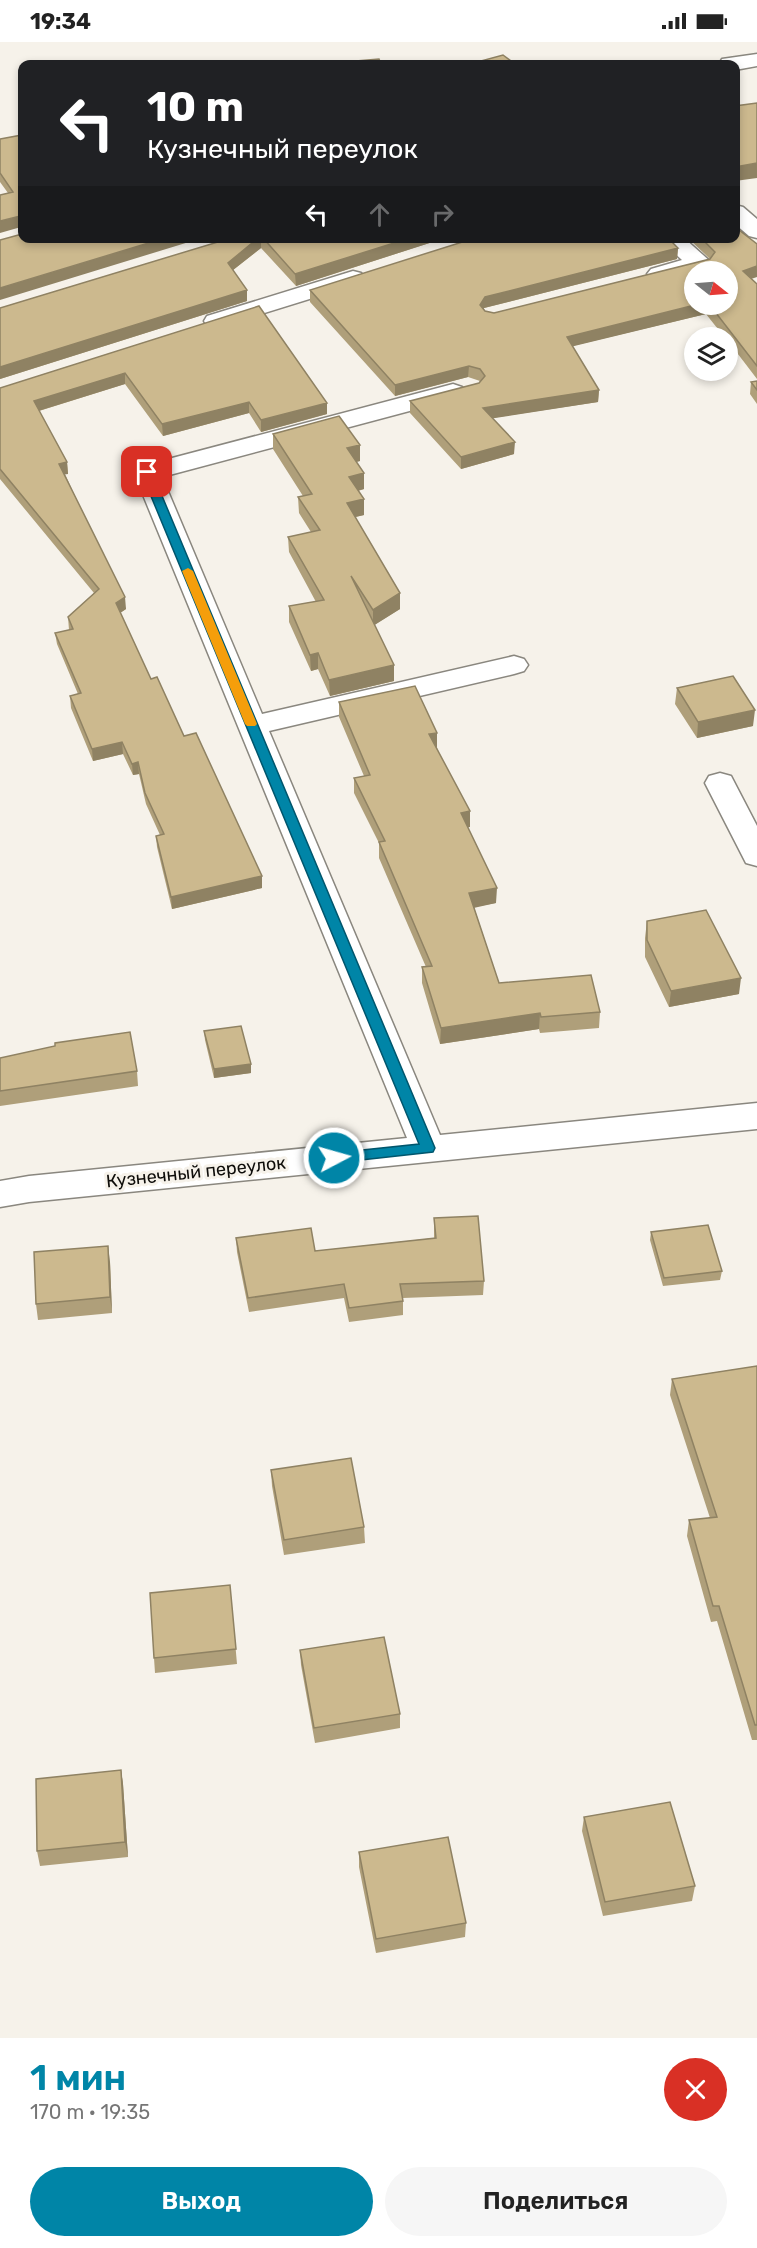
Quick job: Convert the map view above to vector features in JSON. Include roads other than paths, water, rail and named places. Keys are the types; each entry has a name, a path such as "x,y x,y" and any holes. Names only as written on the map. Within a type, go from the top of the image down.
{"street":[{"path":"740,63 757,60"},
{"path":"740,216 757,231"},
{"path":"632,280 700,263 675,243"},
{"path":"194,328 377,271"},
{"path":"428,1148 147,472 469,387"},
{"path":"252,726 514,664"},
{"path":"720,783 757,856"},
{"name":"Кузнечный переулок","path":"0,1194 29,1189 757,1116"}]}
